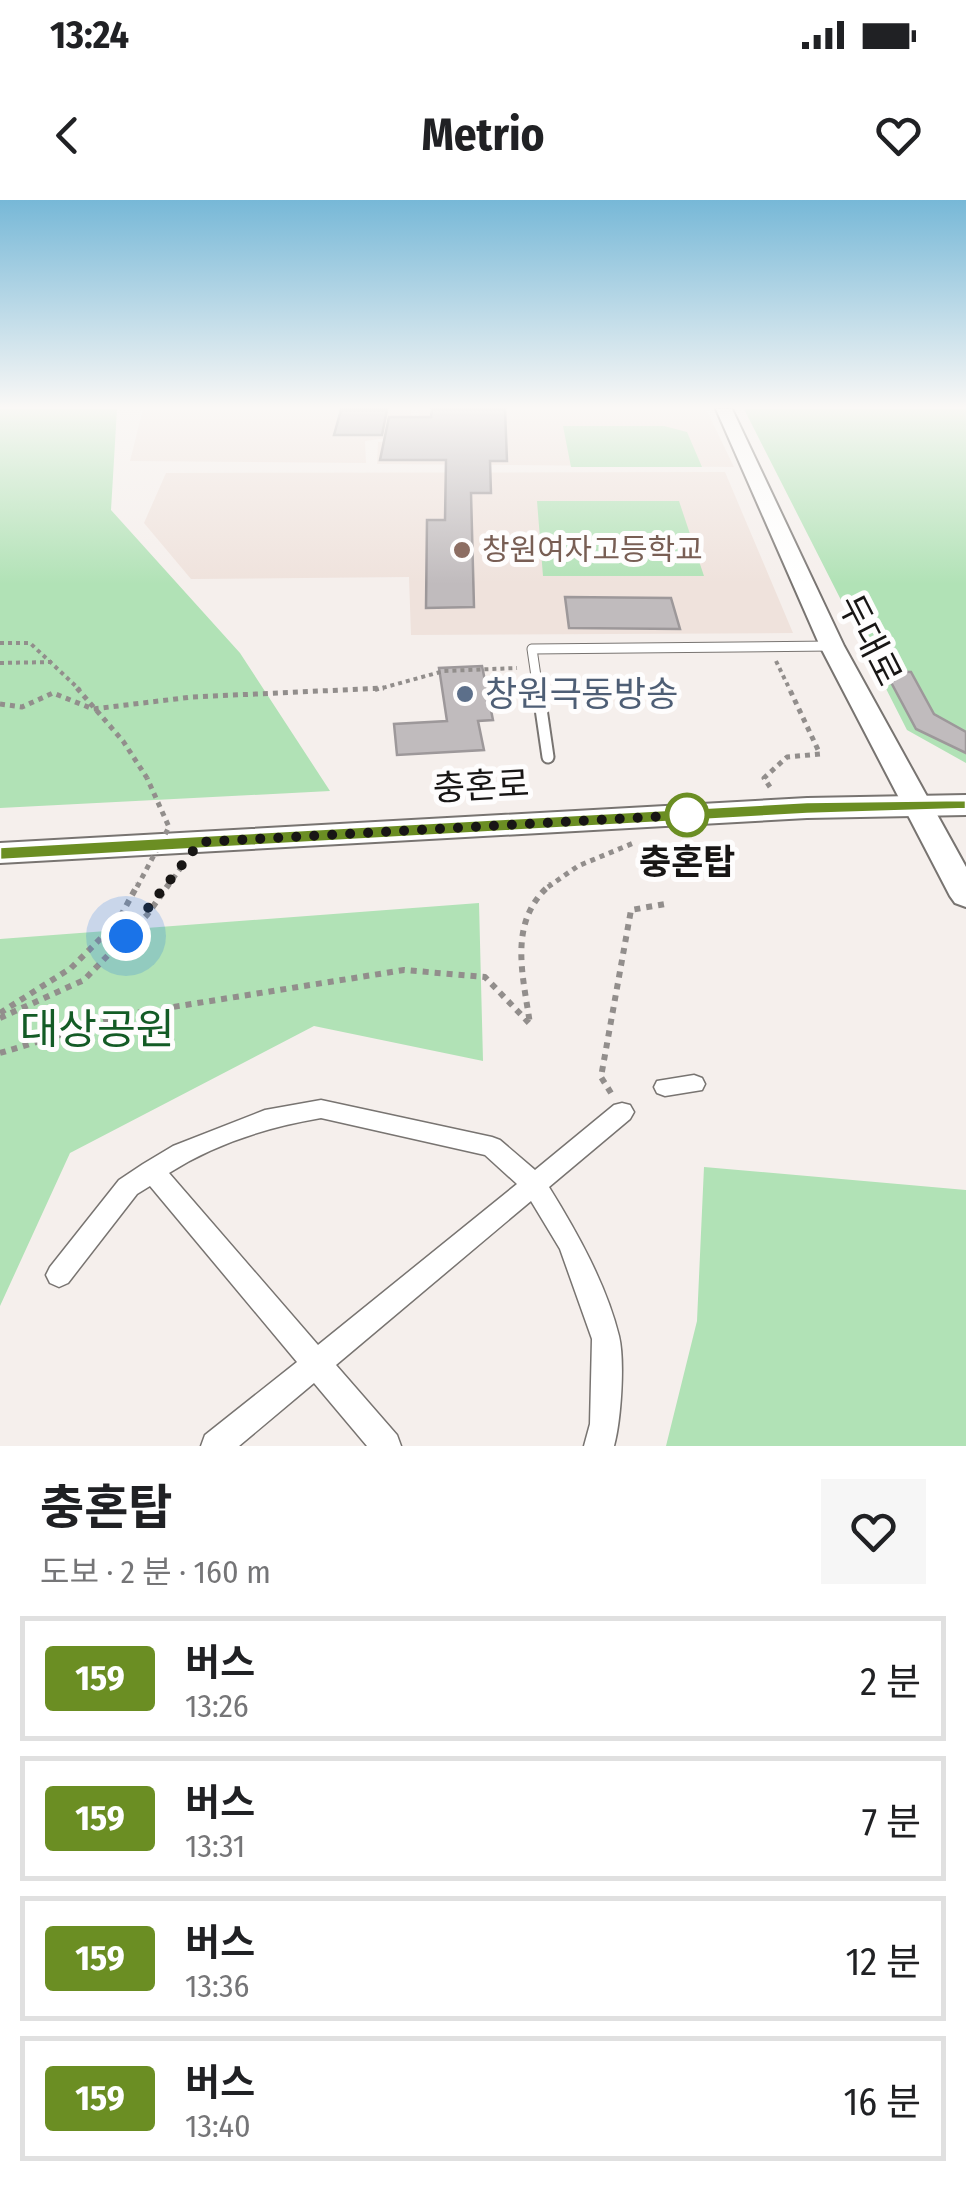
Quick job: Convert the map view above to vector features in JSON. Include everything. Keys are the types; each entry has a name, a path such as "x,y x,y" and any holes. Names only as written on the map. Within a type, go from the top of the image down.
{"main road":[{"name":"충혼로","path":"0,853 786,810 966,805"}],"street":[{"name":"두대로","path":"750,467 832,646 966,896"},
{"path":"665,1087 694,1084"},
{"path":"60,1276 128,1187 181,1153 273,1117 321,1109 492,1147 534,1184 571,1244 606,1339 605,1424 599,1446"},
{"path":"216,1446 622,1112"},
{"path":"152,1171 386,1446"}],"lane":[{"path":"548,757 532,649 832,646"}],"path":[{"path":"0,643 30,643 127,742 169,827 118,920 72,968 0,1015"},
{"path":"770,646 820,754 787,756 764,778 786,810"},
{"path":"0,663 52,662"},
{"path":"0,704 22,707 53,693 93,709 192,698 372,690 444,671 535,668"},
{"path":"0,1053 129,1014 404,970 484,977 530,1024 520,944 541,888 590,859 645,838"},
{"path":"0,1015 84,980 146,915 200,842"},
{"path":"622,1112 601,1076 631,910 665,904"}],"shaded area":[{"name":"창원여자고등학교","path":"725,472 793,633 411,635 409,577 191,579 144,523 166,473"}],"green space":[{"path":"0,467 114,467 111,510 240,653 330,791 0,808"},
{"path":"774,467 966,467 966,763 907,730"},
{"path":"537,501 679,501 704,576 543,576"},
{"name":"대상공원","path":"479,903 483,1061 314,1026 70,1153 0,1306 0,939"},
{"path":"704,1167 966,1190 966,1446 666,1446 697,1321"}],"building":[{"path":"446,467 490,467 491,493 471,493 474,607 426,608 427,520 445,520"},
{"path":"565,597 671,598 680,629 569,628"},
{"name":"창원극동방송","path":"482,666 493,720 478,721 484,750 397,755 394,724 447,721 439,668"},
{"path":"885,671 911,672 934,714 966,732 966,753 916,729"}],"bus line":[{"name":"159","path":"0,853 807,808 966,805"}],"place":[{"name":"창원여자고등학교","path":"462,550"},
{"name":"창원극동방송","path":"465,694"},
{"name":"충혼탑","path":"687,815"}],"route":[{"path":"126,936 200,842 687,815"}]}
